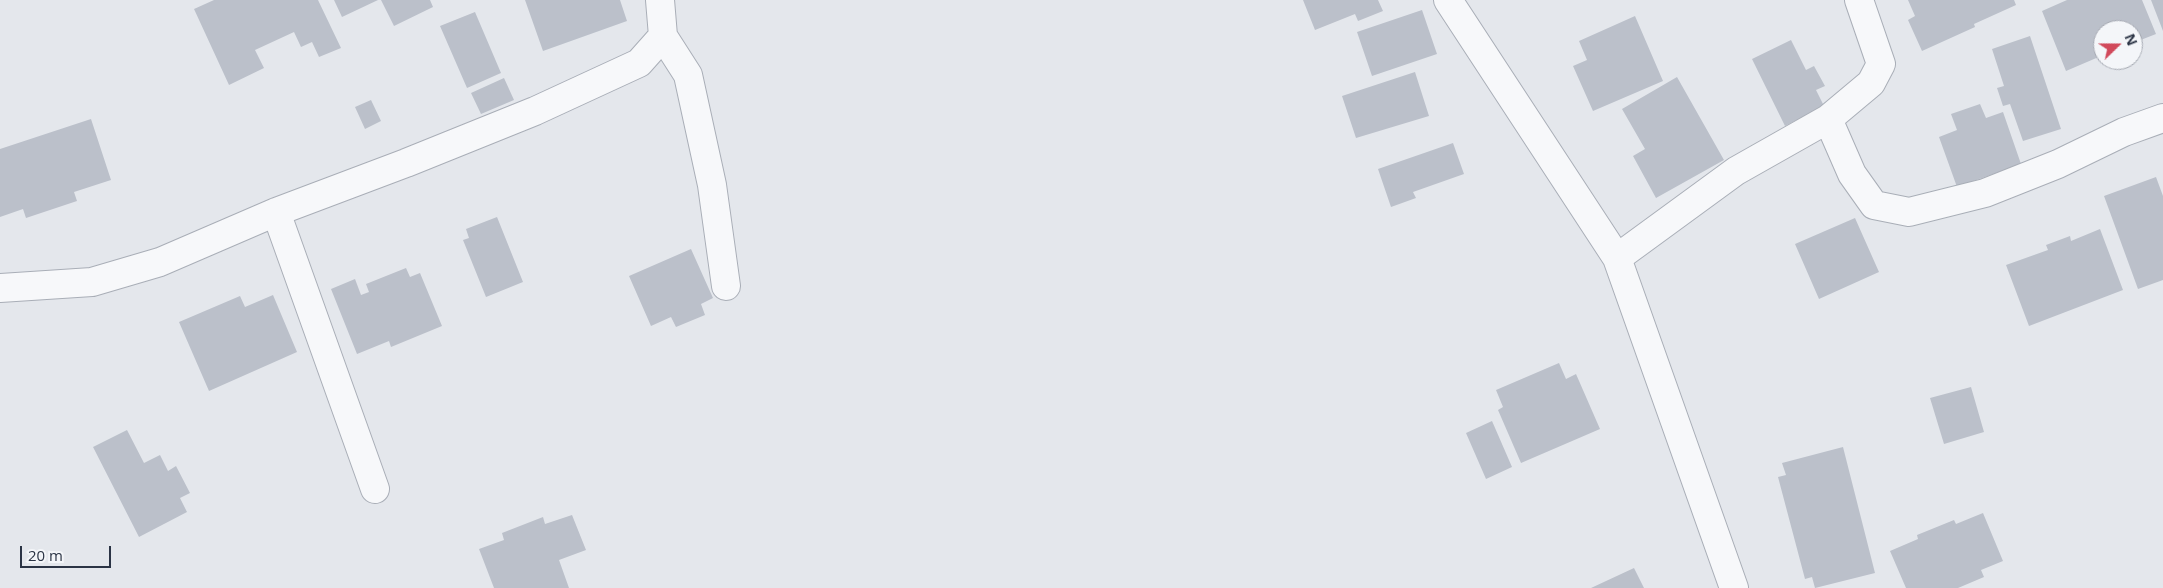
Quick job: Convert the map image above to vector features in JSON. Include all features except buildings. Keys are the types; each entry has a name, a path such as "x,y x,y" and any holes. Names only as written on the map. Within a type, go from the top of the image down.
{"street":[{"path":"660,0 663,36 688,75 712,185 726,286"},
{"path":"1448,0 1617,258 1734,588"},
{"path":"1617,258 1736,171 1828,119 1871,83 1881,64 1859,0"},
{"path":"0,288 92,282 160,262 276,212 406,163 535,111 639,63 663,36"},
{"path":"1828,119 1852,174 1874,205 1909,212 1985,193 2058,164 2124,132 2163,118"},
{"path":"276,212 375,489"}]}
